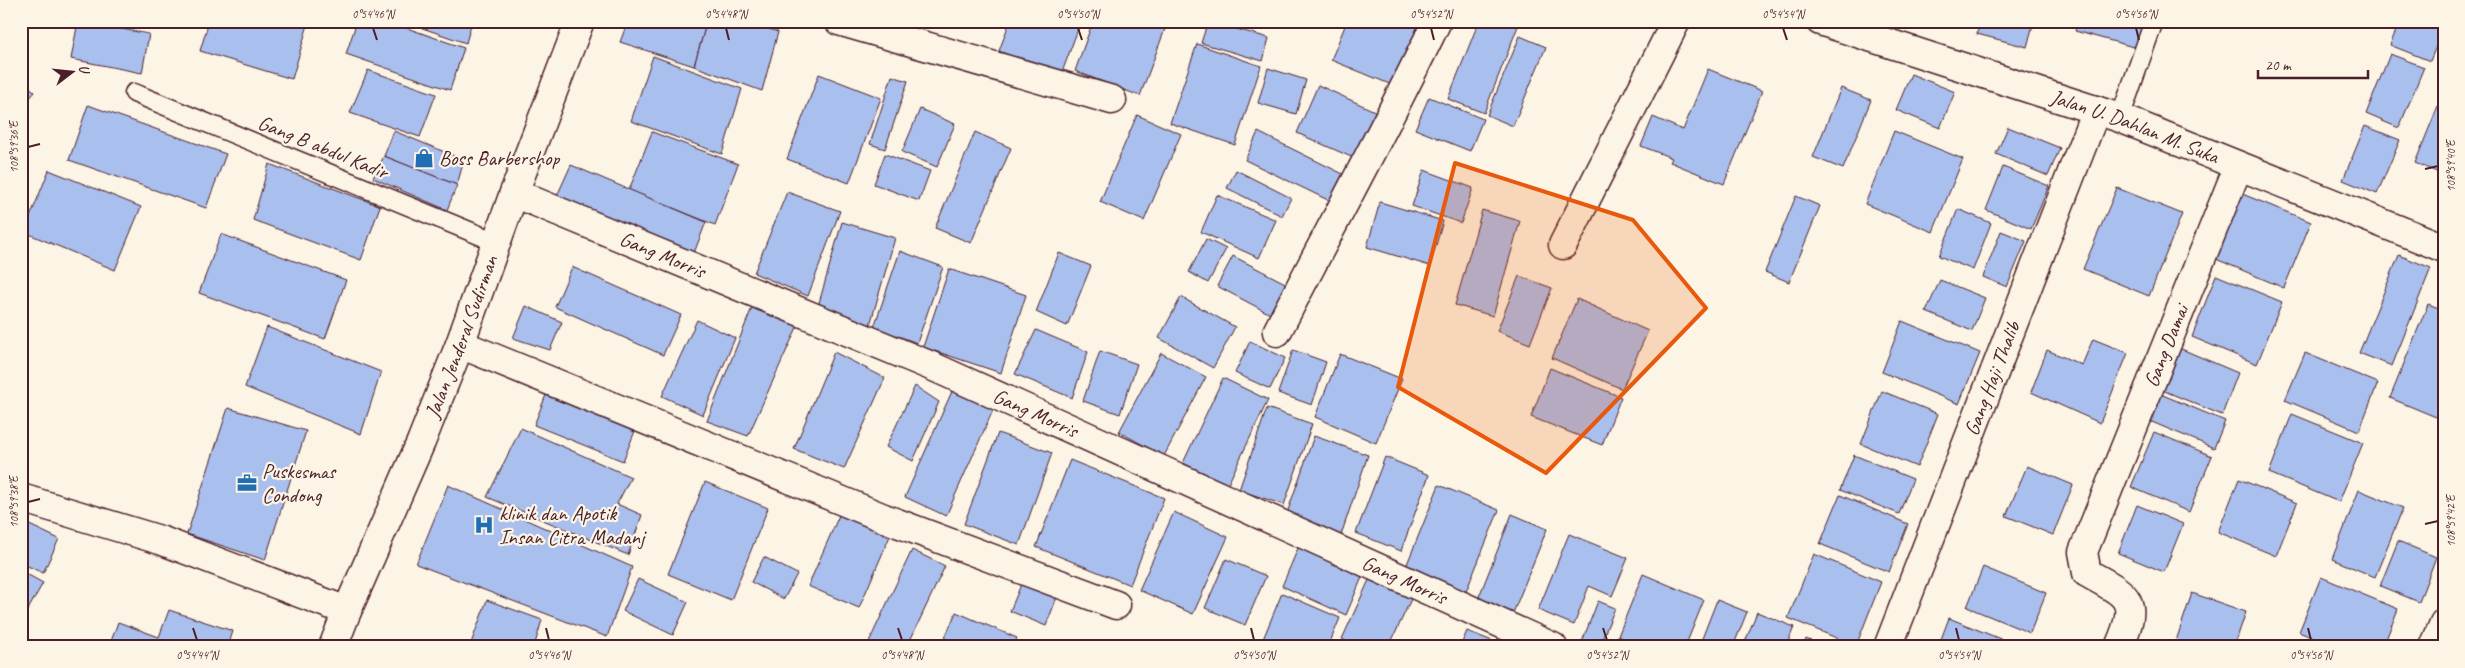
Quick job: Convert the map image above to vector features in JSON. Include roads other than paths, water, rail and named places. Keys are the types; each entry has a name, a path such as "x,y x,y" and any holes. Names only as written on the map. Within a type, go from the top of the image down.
{"street":[{"name":"Jalan Jenderal Sudirman","path":"333,647 346,611 421,442 460,344 514,193 580,21"},
{"path":"839,21 1112,100"},
{"path":"1277,332 1406,87 1438,21"},
{"path":"1563,245 1676,21"},
{"name":"Jalan U. Dahlan M. Suka","path":"1822,22 2108,114 2444,248"},
{"name":"Gang Haji Thalib","path":"1888,647 2108,114"},
{"name":"Gang Damai","path":"2119,647 2128,626 2131,610 2124,596 2087,573 2083,552 2238,167"},
{"name":"Gang Morris","path":"514,193 936,368 1553,647"},
{"path":"460,344 884,518 1116,605"},
{"path":"21,498 160,540 346,611"},
{"path":"2434,647 2444,623"}],"lane":[{"path":"2108,114 2154,21"},
{"name":"Gang B abdul Kadir","path":"134,93 496,242"}],"place":[{"name":"Boss Barbershop","path":"424,158"},
{"name":"Puskesmas Condong","path":"247,483"},
{"name":"klinik dan Apotik Insan Citra Madanj","path":"484,525"}]}
